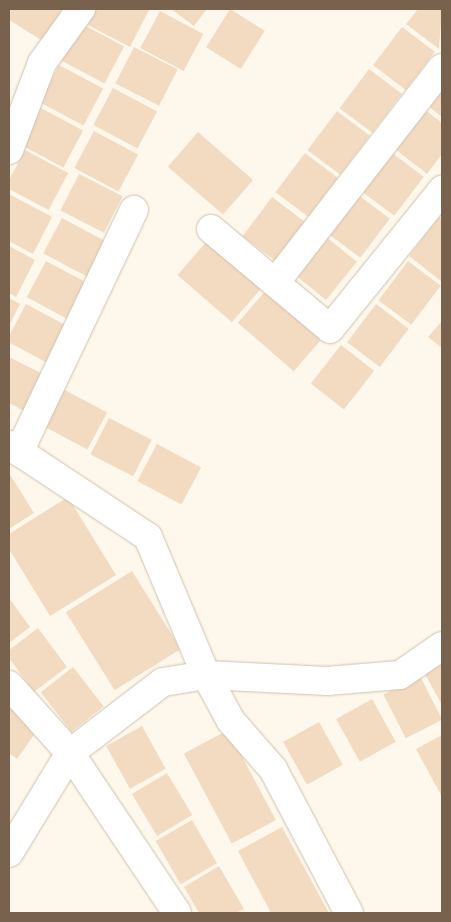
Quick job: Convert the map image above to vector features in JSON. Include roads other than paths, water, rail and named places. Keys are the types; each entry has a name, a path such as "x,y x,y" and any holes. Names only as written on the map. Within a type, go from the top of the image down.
{"street":[{"path":"9,150 42,63 81,9"},
{"path":"275,282 442,68"},
{"path":"211,229 330,329 442,190"},
{"path":"134,210 14,449 148,537 206,674 231,721 273,769 349,913"},
{"path":"9,853 70,753 163,682 206,674 326,681 400,675 442,646"},
{"path":"9,685 70,753 177,913"}]}
